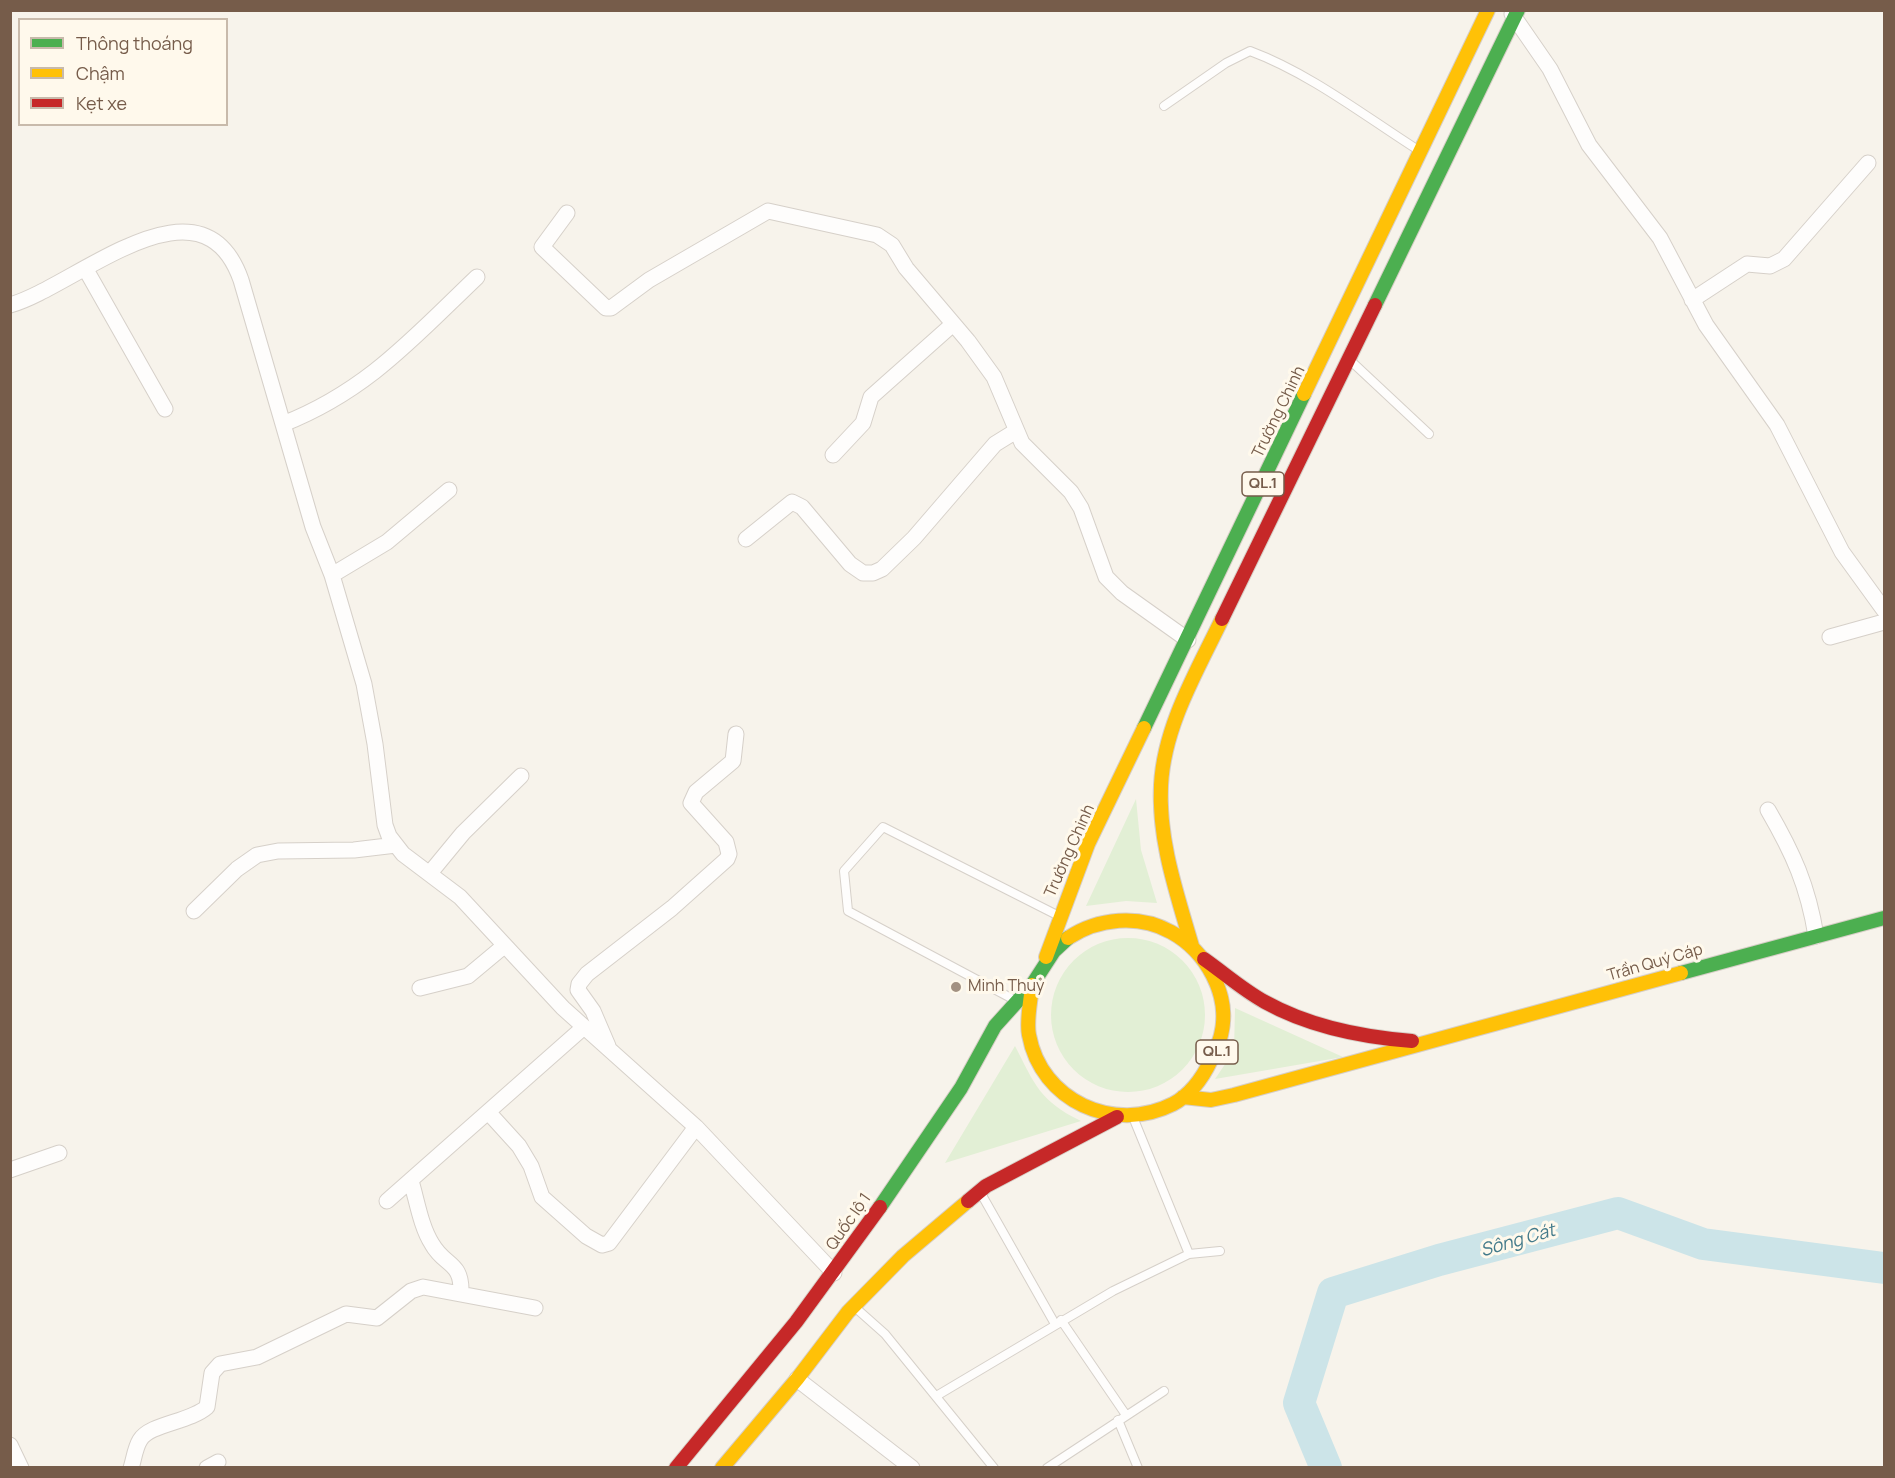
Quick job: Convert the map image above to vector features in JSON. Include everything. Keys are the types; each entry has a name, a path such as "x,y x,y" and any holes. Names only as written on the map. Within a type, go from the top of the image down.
{"main road":[{"name":"Trường Chinh","path":"1045,960 1059,916 1088,844 1188,640 1488,10"},
{"name":"QL.1","path":"1192,946 1166,844 1161,803 1164,762 1195,674 1514,13"},
{"name":"Trần Quý Cáp","path":"1183,1097 1211,1100 1436,1043 1884,918"},
{"name":"QL.1","path":"1125,920 1161,926 1192,946 1204,959 1220,994 1222,1032 1209,1069 1198,1084 1183,1097 1159,1110 1117,1117 1095,1112 1074,1103 1056,1089 1042,1072 1032,1052 1026,1030 1027,1007 1032,985 1045,960 1058,946 1089,927 1125,920"},
{"name":"Trần Quý Cáp","path":"1204,959 1266,1002 1319,1026 1358,1036 1436,1043"},
{"name":"Quốc lộ 1","path":"676,1467 834,1272 958,1093 994,1028 1015,1000 1032,985"},
{"name":"QL.1","path":"722,1467 797,1379 853,1306 903,1256 980,1190 1019,1166 1117,1117"}],"street":[{"path":"1514,13 1550,69 1589,145 1660,238 1706,325 1777,425 1842,552 1884,610"},
{"path":"1692,300 1747,264 1770,266 1784,259 1868,163"},
{"path":"567,213 542,247 606,309 625,299 649,280 676,264 703,251 759,216 774,211 885,239 994,377 1022,442 1071,492 1081,508 1106,577 1122,593 1188,640"},
{"path":"10,305 27,299 85,268 156,235 192,232 225,248 241,280 313,527 332,575 364,684 375,744 385,825 396,845 460,897 584,1028 696,1126 765,1198 806,1246 834,1272"},
{"path":"85,268 165,409"},
{"path":"283,424 320,410 371,377 477,278"},
{"path":"833,455 863,423 871,397 954,324"},
{"path":"746,539 792,502 802,507 857,570 873,573 882,569 914,538 995,444 1016,431"},
{"path":"332,575 387,542 449,490"},
{"path":"1830,637 1884,622"},
{"path":"609,1050 593,1011 578,990 579,984 587,974 672,908 727,859 729,854 726,842 691,803 696,792 733,761 736,734"},
{"path":"430,873 462,833 521,776"},
{"path":"1768,810 1792,852 1809,896 1816,936"},
{"path":"194,911 237,870 257,855 278,851 354,850 396,845"},
{"path":"420,988 468,976 504,946"},
{"path":"387,1201 584,1028"},
{"path":"489,1113 519,1146 531,1166 542,1197 586,1236 602,1245 609,1243 696,1126"},
{"path":"10,1170 59,1153"},
{"path":"411,1181 432,1244 457,1268 462,1277 461,1293"},
{"path":"131,1467 139,1441 144,1434 190,1419 207,1407 212,1373 220,1364 257,1357 346,1314 377,1318 418,1288 461,1293 535,1308"},
{"path":"797,1379 912,1467"},
{"path":"10,1444 21,1467"}],"lane":[{"path":"1164,106 1226,63 1250,51 1272,59 1421,152"},
{"path":"1348,359 1429,434"},
{"path":"1015,1000 848,910 844,871 883,827 1059,916"},
{"path":"1132,1116 1189,1254"},
{"path":"980,1190 1058,1322 1126,1415"},
{"path":"938,1395 1113,1291 1189,1254 1220,1251"},
{"path":"853,1306 885,1334 938,1395 994,1467"},
{"path":"1047,1467 1164,1391"},
{"path":"1118,1420 1138,1467"}],"green space":[{"path":"1136,799 1141,850 1157,903 1126,901 1086,906"},
{"path":"1128,938 1157,944 1171,951 1182,961 1192,972 1199,986 1205,1015 1199,1044 1192,1058 1182,1069 1171,1079 1157,1086 1128,1092 1099,1086 1085,1079 1074,1069 1064,1058 1057,1044 1051,1015 1057,986 1064,972 1074,961 1085,951 1099,944"},
{"path":"1235,1008 1343,1057 1215,1079 1234,1051"},
{"path":"1015,1046 1034,1082 1047,1099 1081,1121 945,1163"}],"waterway":[{"name":"Sông Cát","path":"1326,1468 1299,1403 1333,1293 1439,1260 1618,1213 1703,1244 1884,1268"}],"traffic: fast":[{"path":"1375,305 1518,10"},
{"path":"1144,728 1304,394"},
{"path":"1681,973 1884,918"},
{"path":"880,1207 961,1088 995,1026 1032,985 1054,951 1068,938"}],"traffic: slow":[{"path":"1304,394 1488,10"},
{"path":"1192,946 1175,887 1162,826 1163,763 1183,699 1222,619"},
{"path":"1046,957 1088,844 1144,728"},
{"path":"1032,985 1028,1029 1036,1058 1048,1078 1064,1094 1083,1106 1105,1113 1127,1115 1150,1112 1173,1104 1185,1096 1200,1079 1218,1045 1223,1020 1219,990 1205,962 1195,950 1184,940 1159,926 1132,921 1092,926 1068,938"},
{"path":"1183,1097 1211,1100 1234,1095 1681,973"},
{"path":"722,1468 797,1379 848,1312 903,1256 968,1201"}],"traffic: jam":[{"path":"1222,619 1375,305"},
{"path":"1204,959 1241,987 1282,1011 1336,1029 1374,1037 1412,1041"},
{"path":"968,1201 986,1186 1117,1117"},
{"path":"676,1468 796,1322 880,1207"}],"place":[{"name":"Minh Thuỷ","path":"956,987"}]}
